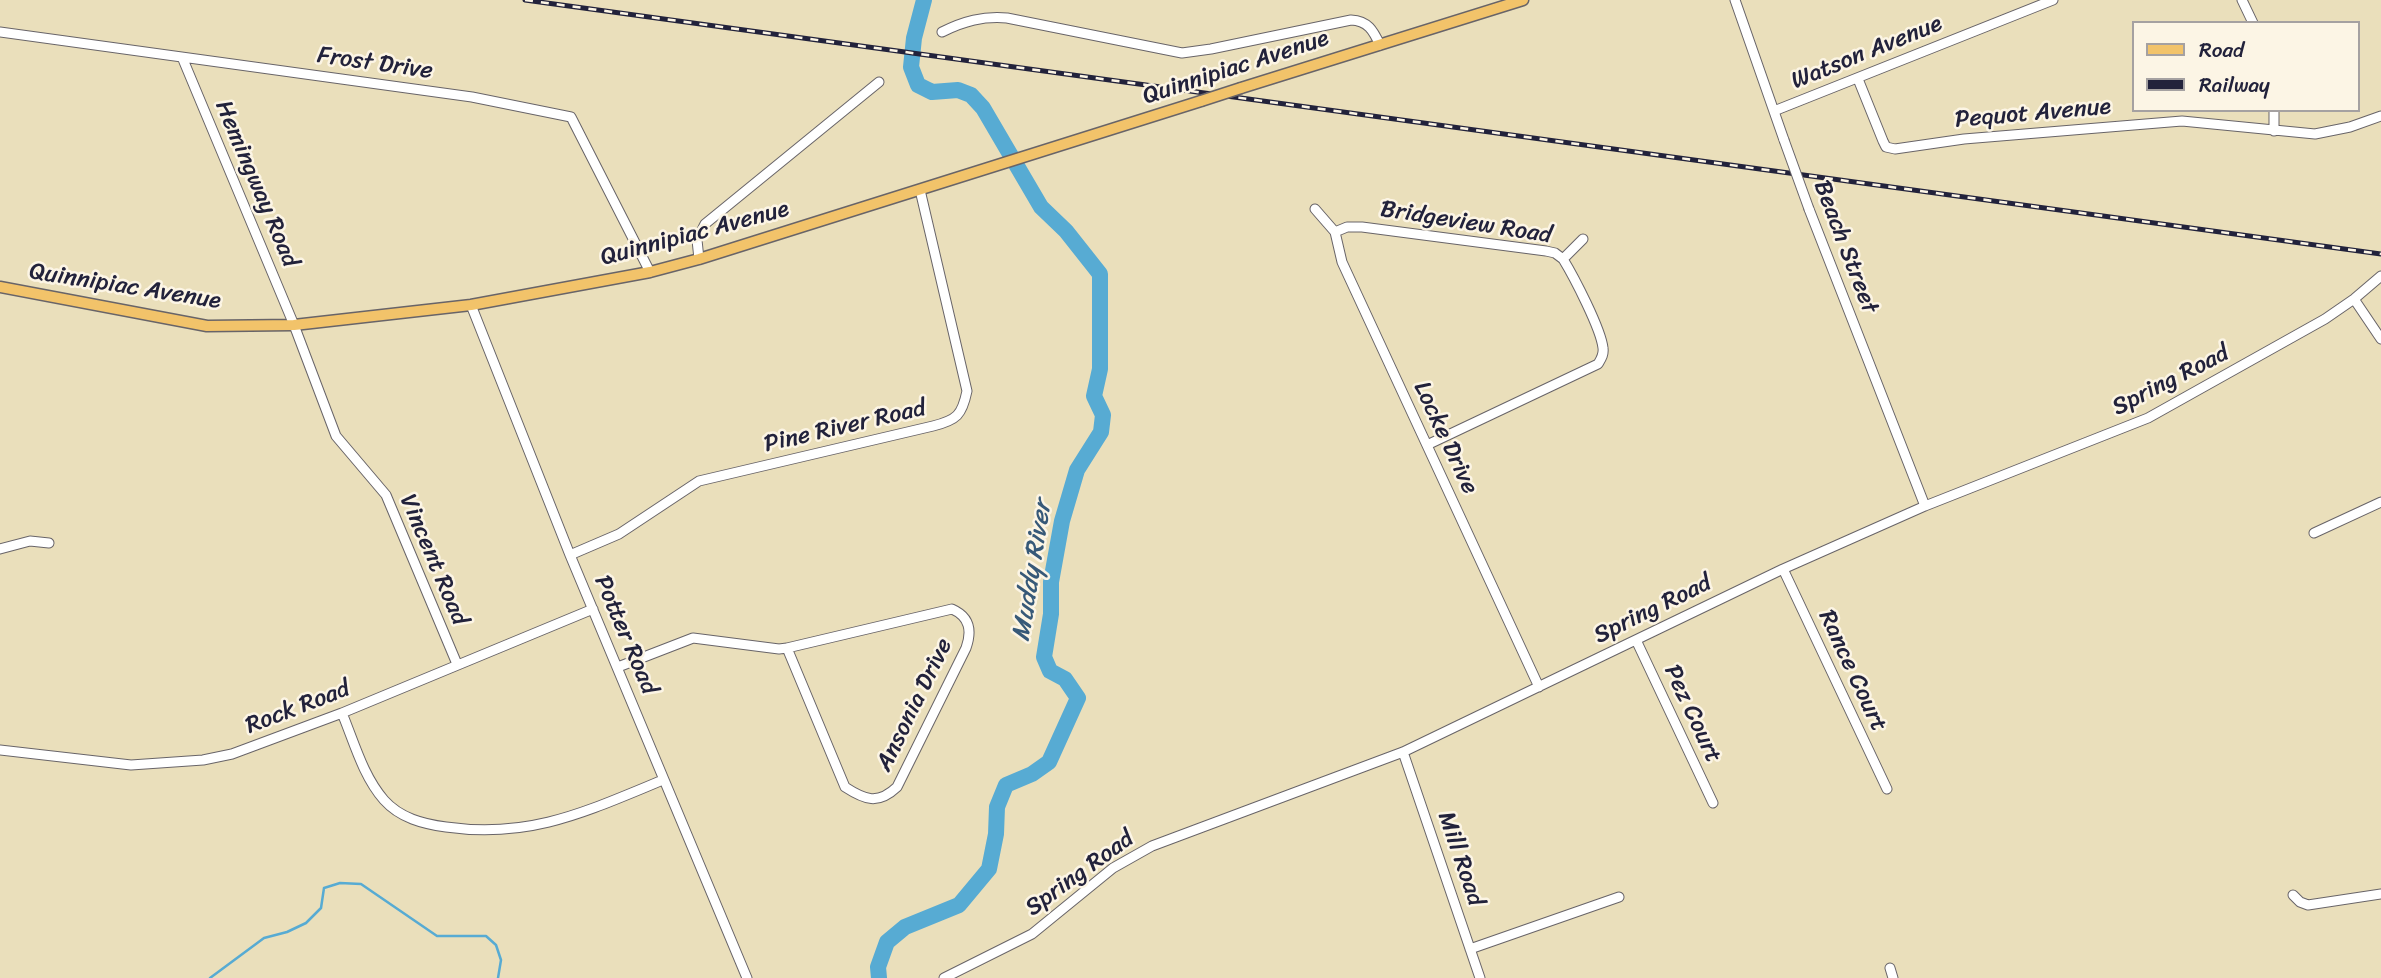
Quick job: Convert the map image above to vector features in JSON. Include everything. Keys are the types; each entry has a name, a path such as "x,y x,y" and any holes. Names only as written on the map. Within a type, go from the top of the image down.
{"main road":[{"name":"Quinnipiac Avenue","path":"0,287 208,326 294,325 471,305 650,272 985,170 1523,0"}],"street":[{"name":"Beach Street","path":"1735,0 1809,209 1925,506"},
{"name":"Watson Avenue","path":"1774,111 2053,0"},
{"path":"2242,0 2252,21"},
{"path":"942,32 966,21 1007,18 1182,53 1211,50 1351,20 1368,24 1380,44"},
{"name":"Frost Drive","path":"0,32 472,97 571,117 650,272"},
{"name":"Hemingway Road","path":"182,57 294,325"},
{"name":"Pequot Avenue","path":"1858,79 1883,141 1891,149 1964,139 2182,121 2315,134 2350,127 2381,116"},
{"path":"699,259 698,240 705,224 879,82"},
{"path":"2274,112 2274,131"},
{"name":"Pine River Road","path":"570,555 619,534 699,481 933,426 956,418 964,407 967,391 920,190"},
{"name":"Locke Drive","path":"1315,209 1335,232 1342,262 1539,687"},
{"name":"Bridgeview Road","path":"1335,232 1347,227 1362,226 1546,251 1563,259 1583,239"},
{"path":"1427,445 1598,364 1603,356 1601,342 1563,259"},
{"name":"Spring Road","path":"944,978 1032,934 1113,868 1152,846 1403,752 1783,569 1925,506 2148,418 2325,319 2381,276"},
{"path":"2354,299 2381,339"},
{"name":"Potter Road","path":"471,305 570,555 747,978"},
{"name":"Vincent Road","path":"294,325 336,436 386,495 457,664"},
{"path":"2314,533 2381,502"},
{"path":"0,549 30,541 49,543"},
{"name":"Rance Court","path":"1783,569 1887,789"},
{"name":"Rock Road","path":"0,750 131,765 203,760 244,750 342,713 593,609"},
{"name":"Ansonia Drive","path":"618,667 693,638 779,649 952,609 965,617 970,628 970,639 966,648 897,787 890,794 879,798 863,799 845,787 787,648"},
{"name":"Pez Court","path":"1636,640 1713,803"},
{"path":"342,713 373,785 385,802 402,815 422,824 468,830 529,827 585,812 663,780"},
{"name":"Mill Road","path":"1403,752 1480,978"},
{"path":"2293,895 2308,905 2381,894"},
{"path":"1470,949 1619,897"}],"waterway":[{"name":"Muddy River","path":"879,978 878,967 887,942 905,927 959,905 989,869 996,834 997,807 1006,785 1032,774 1049,762 1078,698 1065,679 1050,671 1044,657 1051,614 1051,582 1062,521 1077,470 1101,432 1103,415 1094,396 1100,369 1100,274 1066,231 1041,207 983,108 971,95 958,90 932,92 918,85 911,67 914,38 924,0"},
{"path":"210,978 264,938 306,923 321,908 324,888 340,883 361,884 437,936 486,936 496,945 501,960 498,978"}],"railway":[{"path":"525,0 2381,254"}]}
